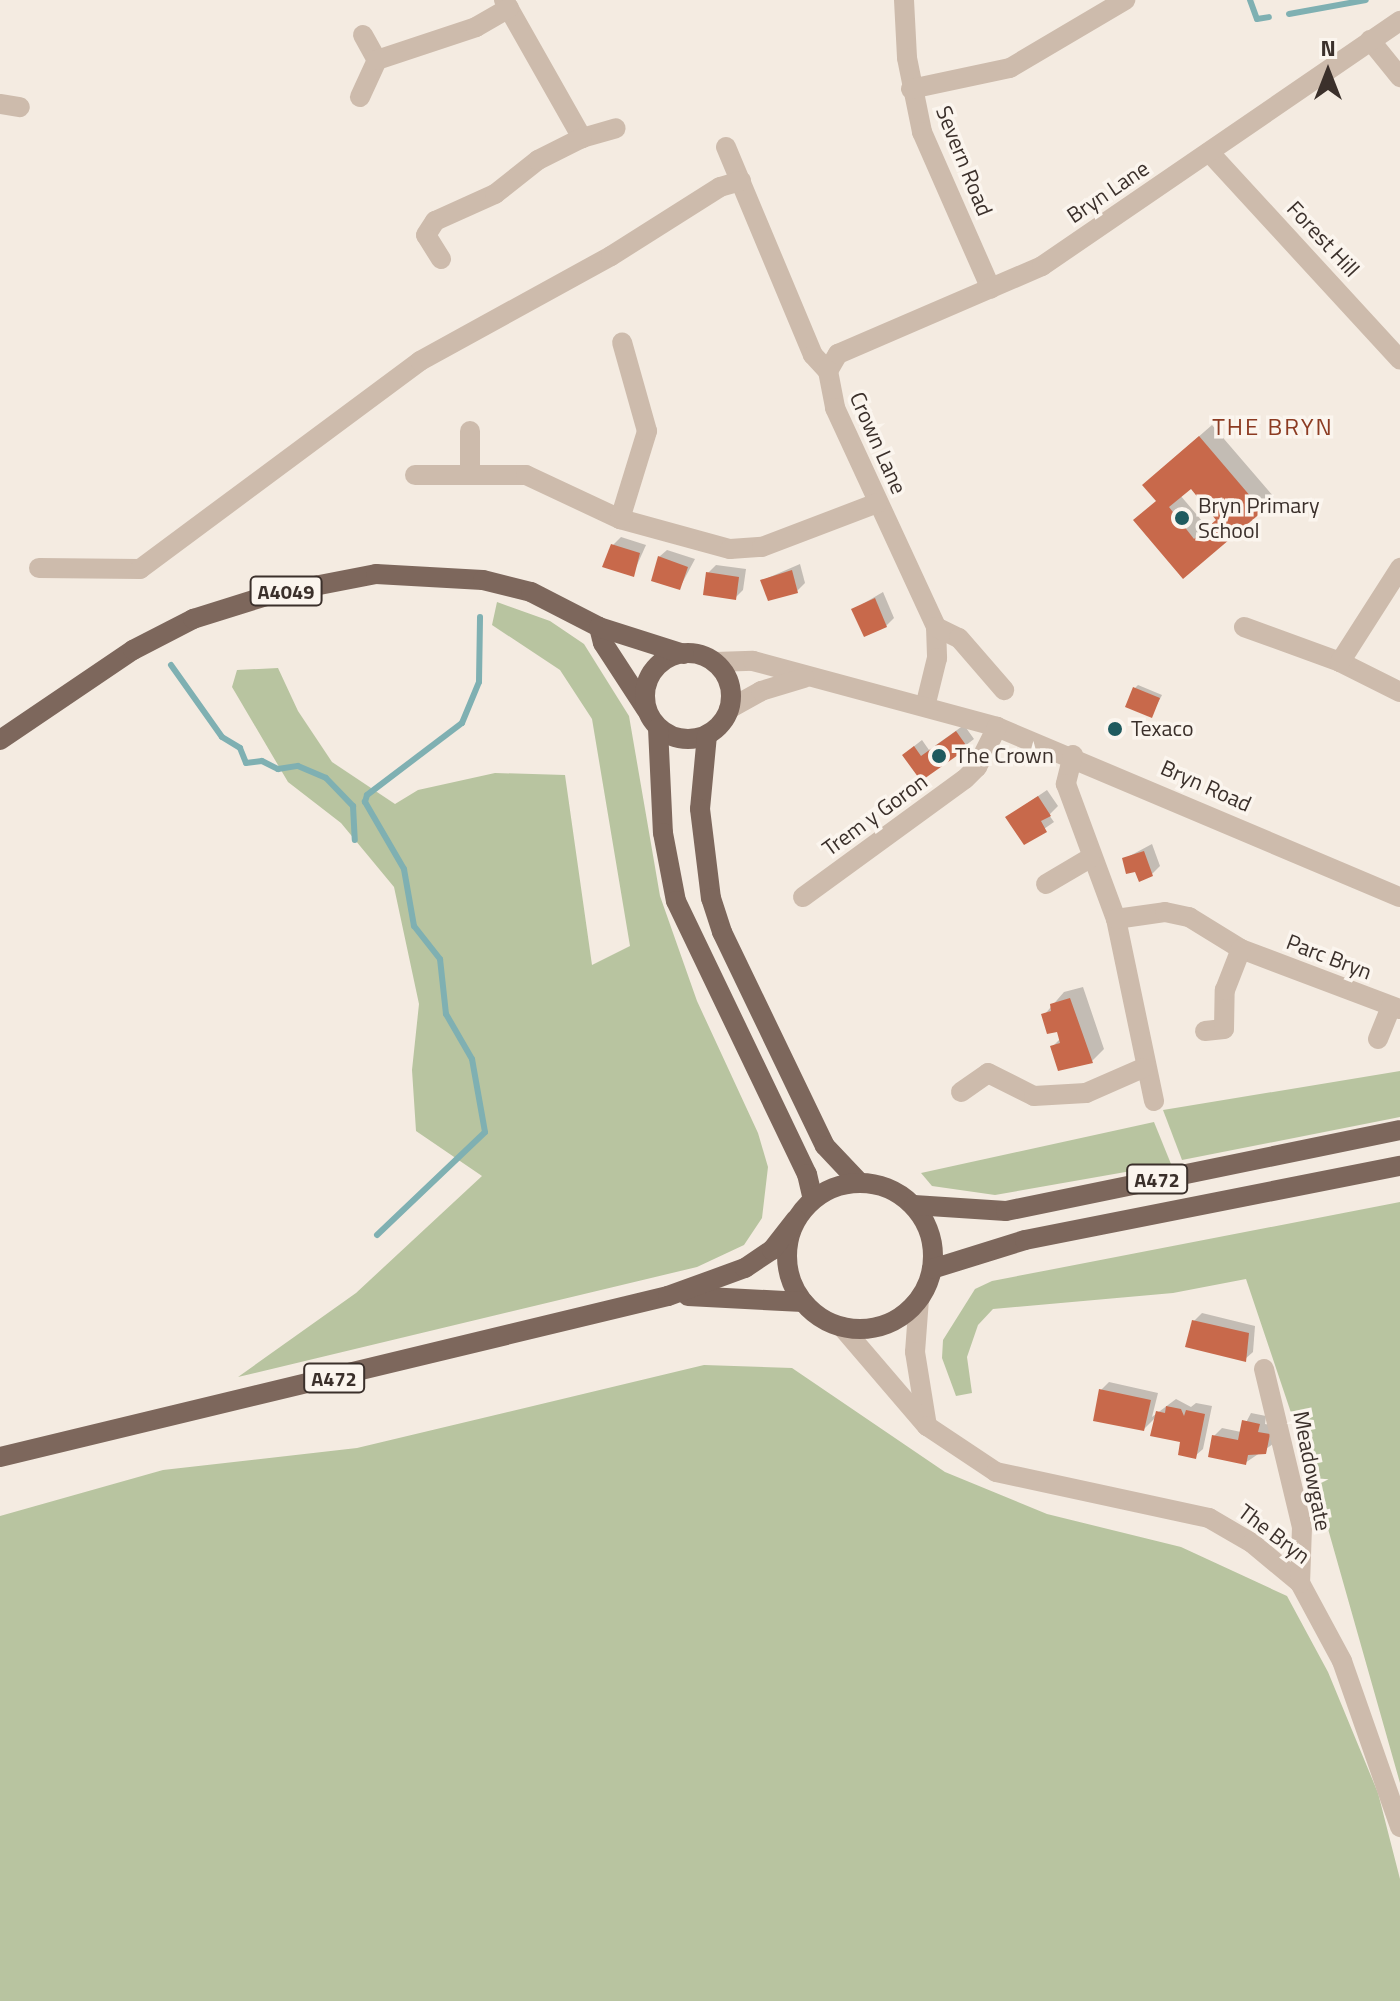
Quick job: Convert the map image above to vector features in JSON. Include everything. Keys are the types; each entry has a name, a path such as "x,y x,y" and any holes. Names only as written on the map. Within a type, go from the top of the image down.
{"main road":[{"name":"A4049","path":"0,740 133,650 193,619 323,582 376,574 483,580 531,592 599,627 684,654"},
{"path":"599,627 603,643 654,722 679,739 707,735"},
{"path":"813,1199 807,1174 676,901 663,833 654,722 645,701 650,676 657,666 684,654 715,662 727,678 729,709 707,735 700,809 711,898 722,932 825,1146 859,1182"},
{"name":"A472","path":"914,1205 1006,1211 1400,1130"},
{"name":"A472","path":"932,1269 1025,1240 1400,1166"},
{"path":"859,1182 879,1185 914,1205 933,1246 932,1269 919,1299 885,1325 842,1327 803,1302 786,1262 796,1219 813,1199 835,1186 859,1182"},
{"name":"A472","path":"0,1457 668,1296 745,1268 772,1250 796,1219"},
{"name":"A472","path":"668,1296 803,1302"}],"street":[{"name":"Severn Road","path":"904,0 911,89 922,132 991,289"},
{"path":"911,89 1010,68 1125,0"},
{"path":"360,97 377,60 476,27 507,4 582,138"},
{"name":"Bryn Lane","path":"828,371 838,354 1042,266 1400,21"},
{"path":"363,35 377,60"},
{"path":"1370,40 1400,77"},
{"path":"441,259 426,235 435,221 495,194 538,160 582,138 616,128"},
{"name":"Crown Lane","path":"726,147 813,355 828,371 835,408 936,627 937,658 925,707"},
{"name":"Forest Hill","path":"1209,152 1400,360"},
{"path":"39,568 140,569 220,515 420,361 611,256 720,187 741,181"},
{"path":"620,519 647,431 622,342"},
{"path":"470,431 470,475"},
{"path":"415,475 526,475 620,519 707,544 748,549 877,503"},
{"path":"1340,662 1400,568"},
{"path":"936,627 959,638 1004,690"},
{"path":"1244,627 1340,662 1400,692"},
{"name":"Bryn Road","path":"715,662 753,661 804,678 997,727 1073,755 1400,897"},
{"path":"729,709 761,691 804,678"},
{"name":"Trem y Goron","path":"803,897 965,779 977,767 997,727"},
{"path":"1073,755 1066,784 1090,858 1116,919 1143,1068 1154,1101"},
{"path":"1046,884 1090,858"},
{"name":"Parc Bryn","path":"1116,919 1165,912 1189,917 1241,949 1396,1008"},
{"path":"1205,1031 1224,1029 1225,990 1241,949"},
{"path":"1378,1039 1396,1008"},
{"path":"961,1092 988,1073 1034,1096 1086,1093 1143,1068"},
{"path":"919,1299 915,1352 927,1426"},
{"name":"The Bryn","path":"842,1327 927,1426 996,1472 1209,1518 1252,1543 1300,1583 1342,1661 1400,1827"},
{"name":"Meadowgate","path":"1264,1369 1302,1527 1300,1583"}],"green space":[{"path":"497,602 550,621 584,644 629,716 660,896 697,1001 758,1133 768,1167 762,1218 744,1245 697,1267 238,1377 356,1293 482,1176 416,1131 412,1070 419,1004 394,887 341,823 288,782 232,687 237,670 278,668 298,711 332,762 395,804 418,790 495,773 565,775 592,965 630,946 592,719 560,670 492,625"},
{"path":"1400,1071 1400,1117 1182,1160 1163,1110"},
{"path":"1154,1122 1171,1164 995,1195 932,1186 921,1173"},
{"path":"1400,1202 1400,1783 1317,1490 1246,1279 1173,1293 993,1309 978,1325 967,1357 972,1393 956,1396 942,1358 943,1340 975,1289 992,1281"},
{"path":"704,1365 792,1368 945,1472 1047,1514 1181,1547 1287,1596 1328,1672 1378,1793 1400,1879 1400,2001 0,2001 0,1516 163,1470 357,1448"}],"building":[{"path":"1199,436 1263,511 1183,579 1133,520 1156,501 1142,485","holes":["1191,489 1216,520 1194,539 1169,507"]},
{"path":"611,544 640,553 634,577 602,567"},
{"path":"658,556 688,567 680,590 651,581"},
{"path":"792,570 798,593 768,601 760,580"},
{"path":"706,572 739,577 736,600 703,595"},
{"path":"875,598 887,627 864,637 851,609"},
{"path":"1133,687 1160,698 1152,718 1125,707"},
{"name":"The Crown","path":"956,731 968,748 921,781 902,755 914,746 921,756"},
{"path":"1038,796 1051,816 1041,821 1047,832 1024,845 1005,817"},
{"path":"1144,851 1153,876 1139,882 1135,872 1126,874 1122,858"},
{"path":"1070,998 1093,1063 1058,1071 1050,1046 1060,1043 1057,1032 1047,1034 1041,1014 1051,1011 1050,1004"},
{"path":"1192,1320 1249,1333 1246,1362 1185,1347"},
{"path":"1099,1389 1151,1400 1144,1431 1093,1421"},
{"path":"1166,1406 1181,1409 1184,1416 1186,1410 1205,1414 1196,1459 1178,1455 1180,1442 1150,1436 1156,1411 1165,1413"},
{"path":"1242,1420 1260,1424 1258,1432 1270,1434 1266,1454 1248,1455 1246,1465 1208,1457 1212,1435 1238,1440"}],"waterway":[{"path":"1250,0 1257,19 1269,17"},
{"path":"1289,14 1366,0"},
{"path":"377,1235 485,1132 472,1059 446,1014 440,959 414,926 404,869 365,802 367,795 462,723 479,682 480,617"},
{"path":"171,665 222,737 240,748 246,763 262,761 278,769 298,766 326,778 353,806 355,840"}],"place":[{"name":"Bryn Primary School","path":"1182,518"},
{"name":"Texaco","path":"1115,729"},
{"name":"The Crown","path":"939,756"}],"district":[{"name":"THE BRYN","path":"1273,427"}]}
